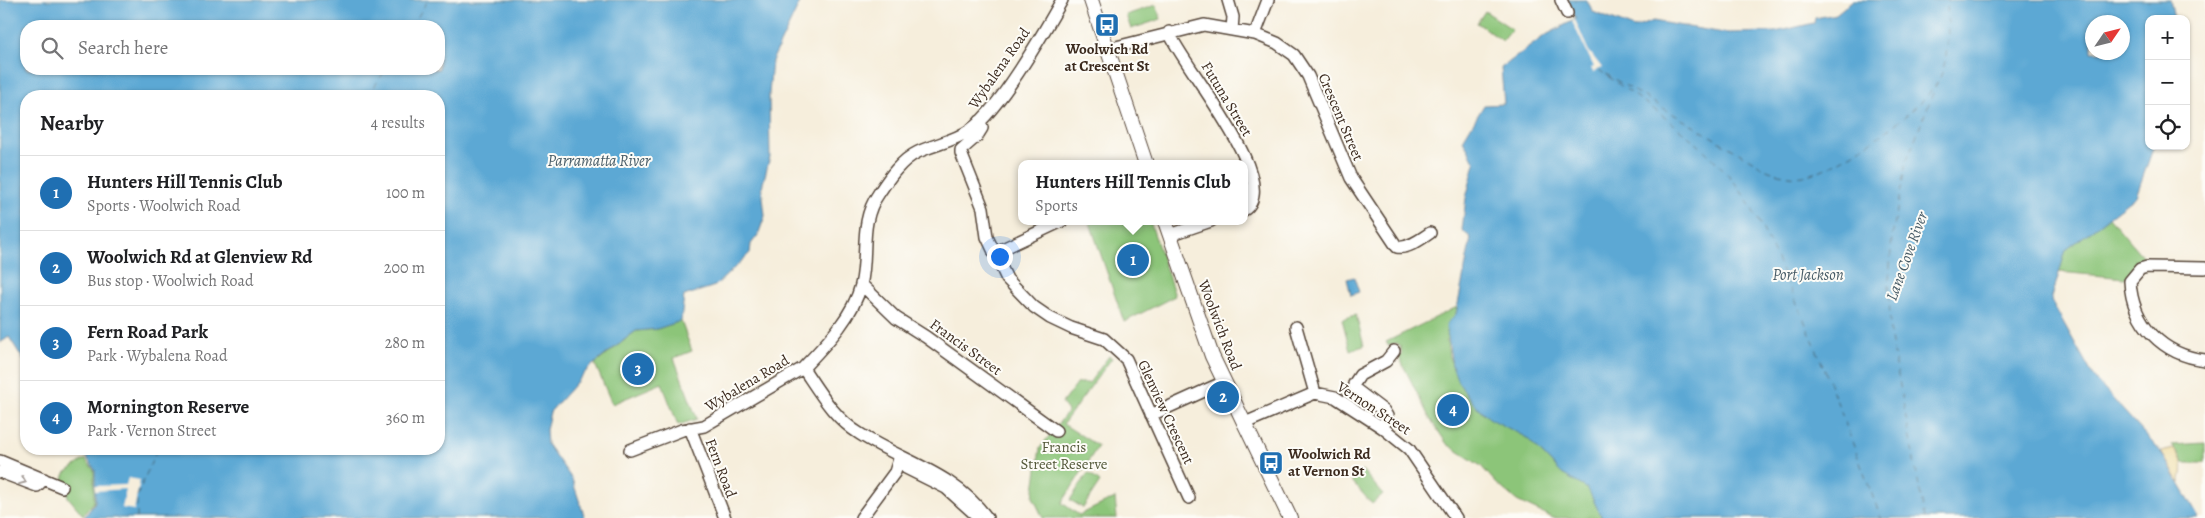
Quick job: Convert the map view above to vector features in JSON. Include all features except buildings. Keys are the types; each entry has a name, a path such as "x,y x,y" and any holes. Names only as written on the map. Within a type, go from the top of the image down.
{"street":[{"name":"Wybalena Road","path":"630,450 690,428 704,426 803,368 851,308 861,284 865,232 870,208 878,193 905,161 917,153 970,130 980,121 1005,90 1062,0"},
{"path":"1091,0 1145,160"},
{"path":"1228,0 1233,17 1232,30"},
{"path":"1255,34 1268,0"},
{"path":"1561,0 1567,14"},
{"name":"Crescent Street","path":"1108,49 1169,32 1204,25 1255,34 1277,43 1294,55 1308,76 1351,178 1397,247 1401,248 1412,244 1430,233"},
{"name":"Futuna Street","path":"1169,32 1227,123 1246,160"},
{"name":"Glenview Crescent","path":"980,121 982,128 977,136 961,150 961,153 983,208 987,237 1007,279 1034,307 1072,328 1104,339 1126,359 1189,498"},
{"name":"Futuna Street","path":"1248,164 1255,194 1248,207"},
{"path":"994,253 1054,225"},
{"name":"Woolwich Road","path":"1166,225 1202,330 1224,382 1290,518"},
{"path":"1170,235 1199,225"},
{"path":"2205,268 2147,267 2140,269 2130,281 2139,319 2163,345 2188,358 2205,360"},
{"name":"Francis Street","path":"861,284 896,318 926,337 1056,431"},
{"path":"1296,327 1315,393"},
{"path":"1383,428 1387,416 1384,411 1355,389 1354,384 1360,375 1386,361 1394,351"},
{"path":"803,368 831,410 859,434 951,482 978,505 987,518"},
{"path":"1152,415 1224,382"},
{"name":"Vernon Street","path":"1244,423 1315,393 1335,397 1383,428 1412,452 1456,518"},
{"name":"Fern Road","path":"690,428 725,518"},
{"path":"861,518 895,472 900,456"},
{"path":"900,456 906,468 946,488 978,518"},
{"path":"0,461 62,487"},
{"path":"0,472 37,486 44,479"}],"green space":[{"path":"1156,5 1161,19 1131,29 1126,15"},
{"path":"1485,11 1512,29 1503,41 1477,23"},
{"path":"2109,217 2143,257 2125,278 2059,272 2066,250"},
{"path":"1091,225 1151,225 1175,296 1124,322"},
{"path":"1457,307 1456,314 1447,329 1447,342 1449,357 1463,390 1483,413 1527,438 1562,474 1589,489 1602,518 1553,518 1517,501 1496,483 1481,466 1447,444 1430,419 1399,357 1402,354 1400,346 1397,343 1388,345 1386,342"},
{"path":"1356,315 1364,346 1350,350 1342,319"},
{"path":"681,321 692,351 674,358 697,419 678,425 662,383 612,404 595,364 636,331 657,329"},
{"name":"Francis Street Reserve","path":"1109,356 1112,358 1063,424 1098,446 1062,503 1079,515 1115,498 1117,518 1043,518 1033,497 1040,448 1068,411 1062,403 1077,383 1089,383"},
{"path":"2205,443 2205,463 2183,463 2180,455 2172,445"},
{"path":"85,459 94,470 94,502 83,515 68,497 66,487 62,482 65,473"},
{"path":"1362,470 1383,494 1372,504 1351,480"},
{"path":"1088,473 1100,482 1083,508 1070,500"}],"sand":[{"path":"2174,449 2180,457 2182,464 2180,483 2161,452"}],"water":[{"name":"Parramatta River","path":"0,0 801,0 772,61 769,94 770,157 762,187 765,216 758,235 751,244 750,253 715,286 684,296 681,321 657,329 636,331 589,368 550,412 546,430 547,444 572,479 585,518 84,518 95,502 95,470 85,455 445,455 445,90 20,90 20,354 9,337 0,343"},
{"name":"Port Jackson","path":"1568,0 1587,0 1593,12 1634,28 1653,21 1724,33 1775,32 1814,23 1815,18 1836,14 1853,0 2170,0 2173,15 2145,15 2145,150 2153,150 2136,196 2066,250 2051,300 2095,379 2161,452 2199,518 1602,518 1588,489 1562,474 1527,438 1489,418 1472,402 1458,382 1452,366 1446,324 1456,314 1471,238 1462,230 1466,198 1475,163 1463,140 1484,105 1504,104 1501,68 1544,36 1576,19"},
{"path":"1354,277 1359,292 1351,295 1347,279"}],"pier":[{"path":"1575,20 1588,50 1602,68 1593,72 1591,68 1594,67 1572,21"},
{"path":"128,478 140,480 134,510 122,508 126,489 95,491 95,486 126,485"}],"ferry route":[{"path":"416,20 428,0"},
{"path":"1606,74 1769,171 1790,176 1803,176 1836,163 1857,151 1898,122 1930,92 1943,71 1947,51 1947,0"},
{"path":"1599,70 1685,134 1717,162 1739,188 1766,235 1796,301 1834,393 1881,518"},
{"path":"372,90 382,75"},
{"path":"1925,518 1890,333 1889,280 1892,237 1906,162 1937,83"},
{"path":"137,518 137,496 154,455"}],"place":[{"name":"Woolwich Rd at Crescent St","path":"1107,25"},
{"name":"Hunters Hill Tennis Club","path":"1133,260"},
{"name":"Fern Road Park","path":"638,369"},
{"name":"Woolwich Rd at Glenview Rd","path":"1223,397"},
{"name":"Mornington Reserve","path":"1453,410"},
{"name":"Woolwich Rd at Vernon St","path":"1271,463"}],"water label":[{"name":"Lane Cove River","path":"1906,256"}]}
